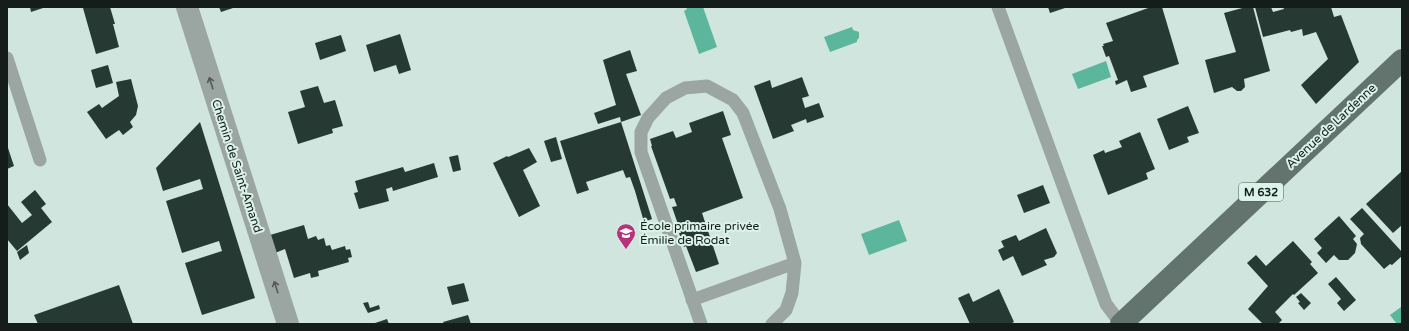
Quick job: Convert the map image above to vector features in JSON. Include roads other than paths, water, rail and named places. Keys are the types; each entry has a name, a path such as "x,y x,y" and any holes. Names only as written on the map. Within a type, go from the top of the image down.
{"main road":[{"name":"Avenue de Lardenne","path":"1121,324 1402,60"}],"street":[{"name":"Chemin de Saint-Amand","path":"187,7 288,324"}],"lane":[{"path":"998,7 1106,304 1121,324"},
{"path":"7,58 40,160"},
{"path":"701,324 641,152 641,132 648,118 666,98 685,88 708,86 733,100 743,113 780,209 795,263 792,293 786,310 772,324"},
{"path":"692,300 795,263"}],"place":[{"name":"École primaire privée Émilie de Rodat","path":"626,250"}]}
